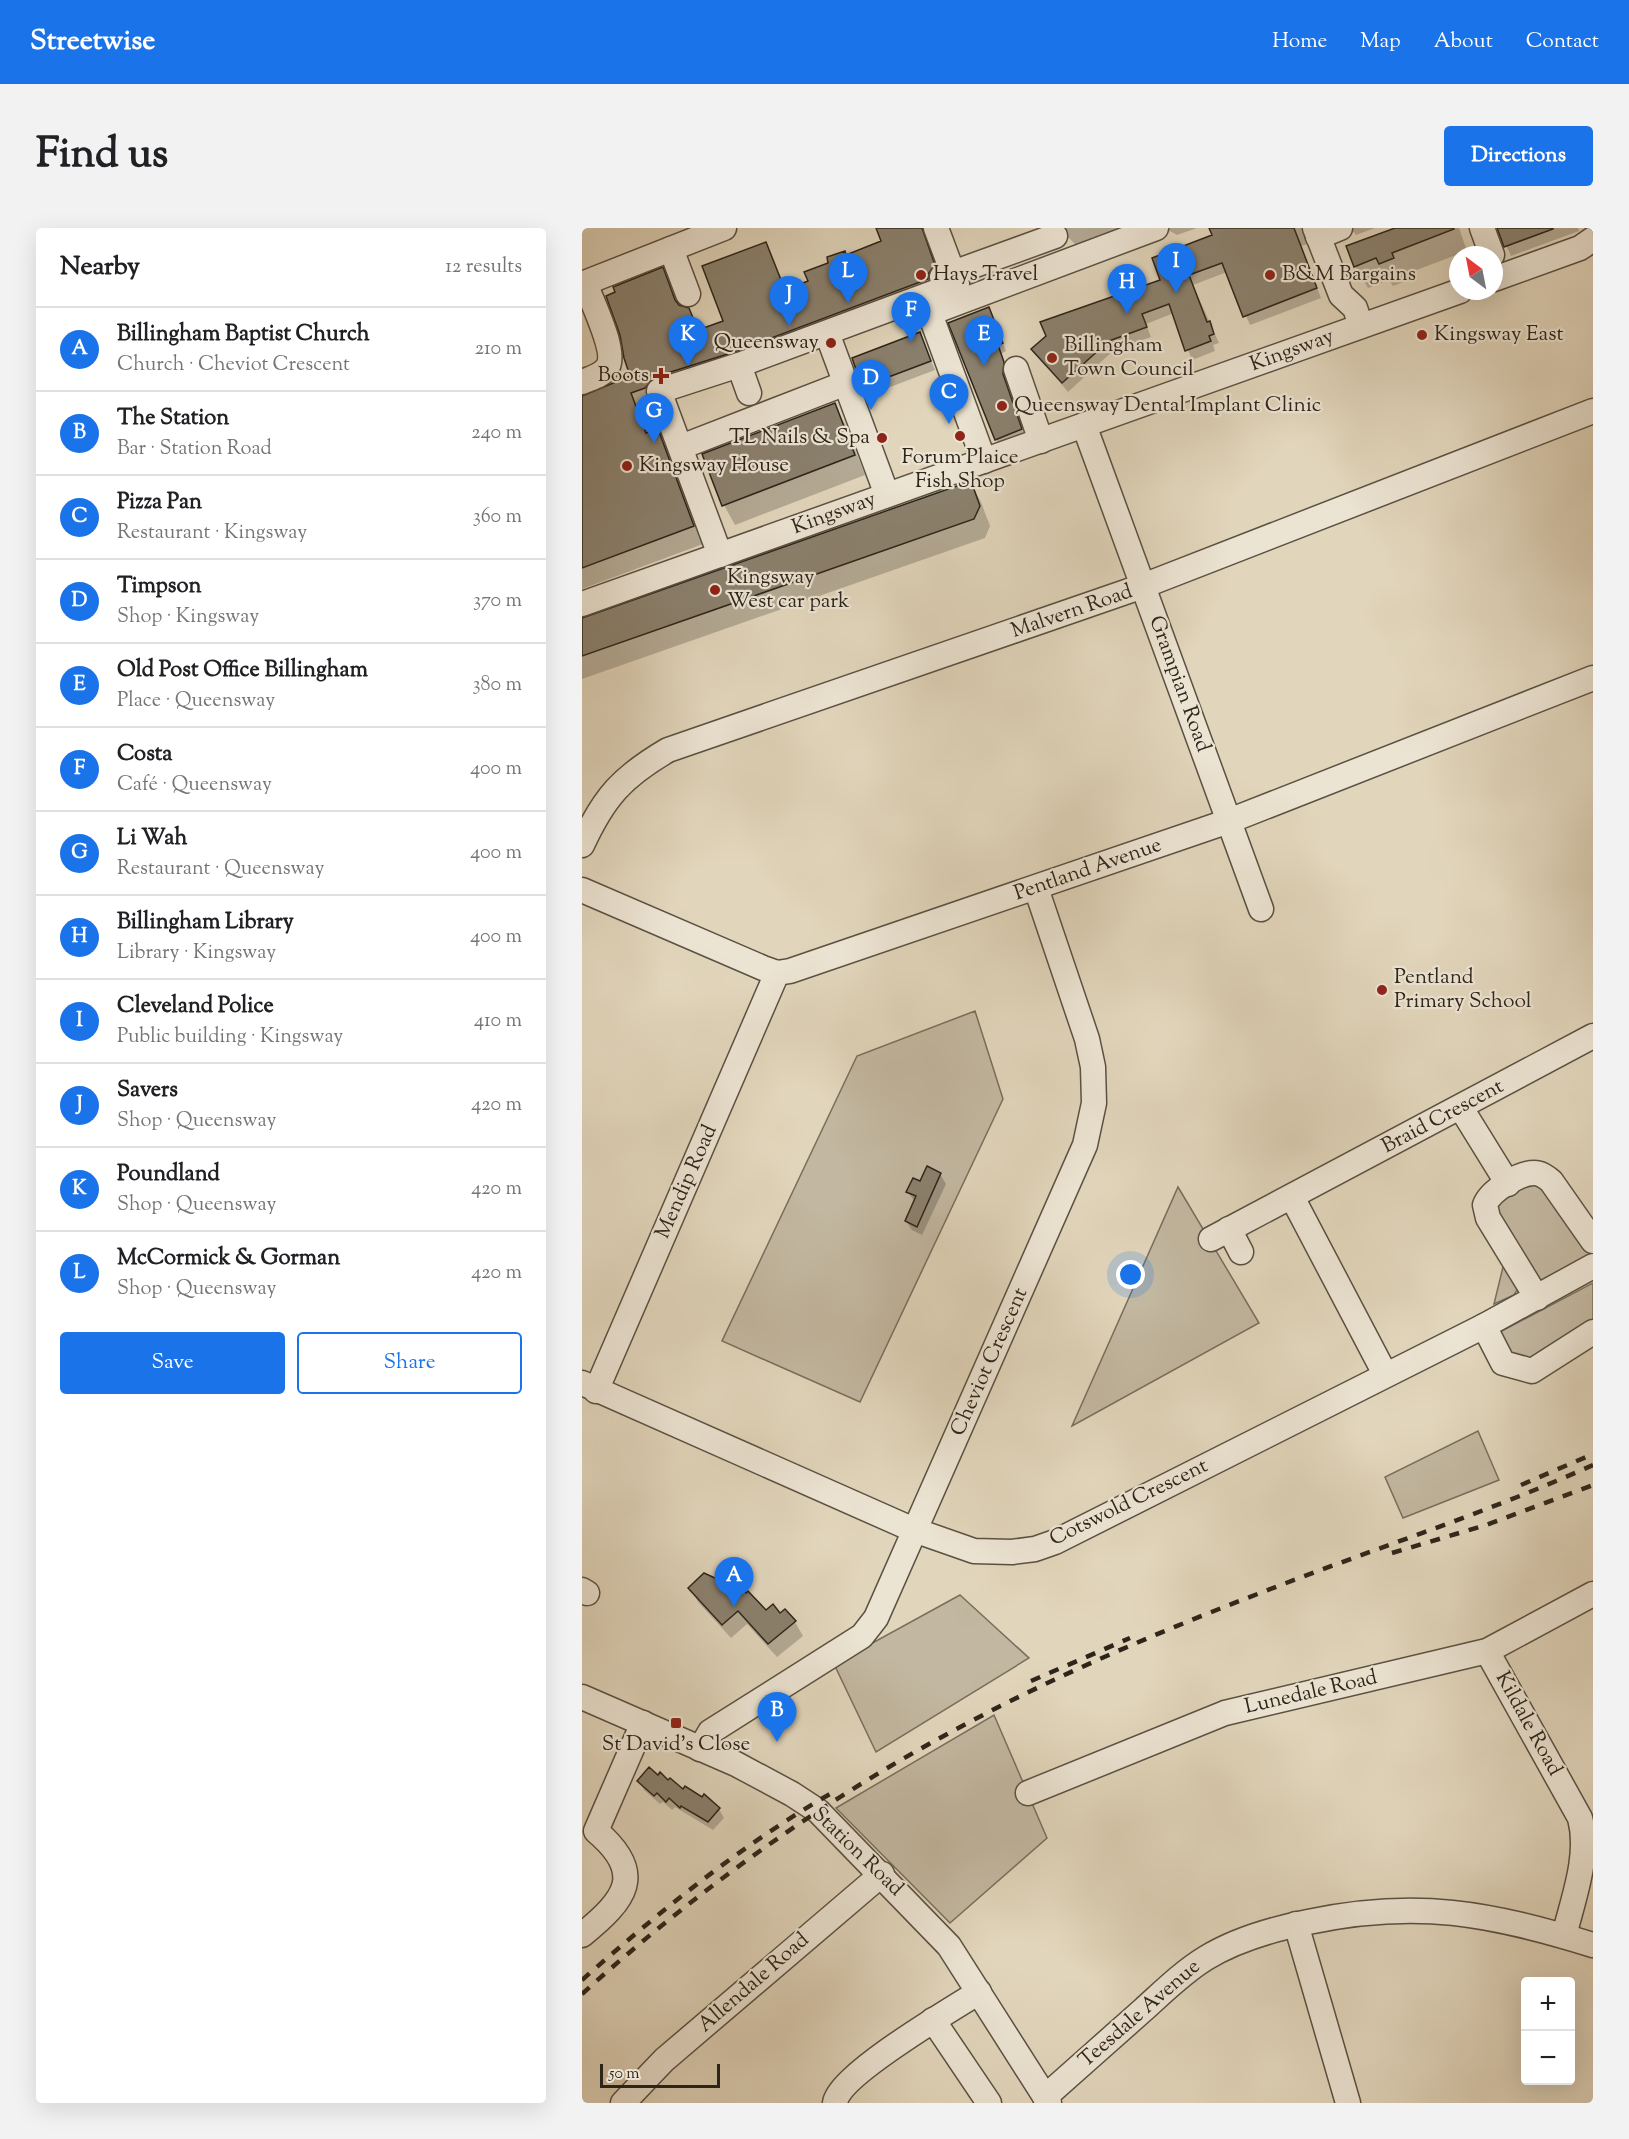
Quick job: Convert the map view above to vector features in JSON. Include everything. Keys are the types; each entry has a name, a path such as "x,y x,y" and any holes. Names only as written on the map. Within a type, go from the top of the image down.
{"street":[{"path":"582,382 600,375 606,369 611,353 583,283 724,228"},
{"path":"930,228 946,269 942,279 955,279"},
{"path":"936,228 955,279"},
{"path":"720,555 659,391 827,333 1051,267 1156,228"},
{"path":"1482,228 1488,246"},
{"path":"1325,231 1341,295 1355,308 1361,326"},
{"path":"927,305 955,279 1041,233 1051,267"},
{"path":"1503,266 1580,248 1593,239"},
{"path":"671,249 688,294"},
{"name":"Kingsway","path":"582,604 897,496 984,461 1449,295"},
{"path":"927,305 984,461"},
{"path":"827,333 846,383 897,496"},
{"path":"739,365 749,393"},
{"path":"1016,369 1041,441"},
{"path":"681,447 846,383"},
{"name":"Malvern Road","path":"582,845 597,812 608,797 636,771 668,750 1143,586 1593,411"},
{"name":"Grampian Road","path":"1084,425 1261,909"},
{"name":"Pentland Avenue","path":"777,973 1036,888 1229,821 1593,678"},
{"name":"Cheviot Crescent","path":"700,1749 710,1732 862,1636 876,1618 1025,1284 1090,1128 1094,1103 1093,1067 1087,1040 1036,888"},
{"path":"582,890 777,973"},
{"name":"Mendip Road","path":"589,1387 777,973"},
{"name":"Braid Crescent","path":"1241,1252 1220,1234 1593,1036"},
{"path":"1461,1108 1508,1184"},
{"path":"1538,1298 1486,1211 1487,1200 1508,1184 1530,1173 1544,1175 1551,1181 1593,1241"},
{"path":"1292,1197 1385,1374"},
{"name":"Cotswold Crescent","path":"589,1387 914,1530 974,1551 990,1553 1035,1549 1055,1542 1484,1326 1593,1266"},
{"path":"1484,1326 1503,1364 1532,1371 1593,1332"},
{"name":"Lunedale Road","path":"1028,1793 1225,1713 1487,1650 1593,1594"},
{"name":"Kildale Road","path":"1487,1650 1582,1827 1583,1853 1564,1936"},
{"name":"Station Road","path":"582,1696 766,1779 810,1805 882,1874 949,1946 1047,2100"},
{"path":"582,1935 609,1913 622,1893 625,1881 620,1854 589,1828 643,1724"},
{"name":"Allendale Road","path":"630,2101 664,2060 882,1874"},
{"name":"Teesdale Avenue","path":"1047,2100 1188,1970 1228,1946 1296,1924 1352,1912 1384,1909 1436,1910 1517,1922 1593,1946"},
{"path":"1296,1924 1348,2103"},
{"path":"835,2103 840,2090 904,2039 979,1992"},
{"path":"933,2020 989,2103"}],"shaded area":[{"path":"975,1011 1003,1099 860,1402 722,1341 857,1056"},
{"path":"1524,1182 1541,1182 1590,1247 1590,1254 1541,1282 1494,1207"},
{"path":"1178,1187 1259,1323 1072,1426"},
{"path":"1504,1263 1518,1288 1514,1295 1494,1304"},
{"path":"1593,1283 1593,1325 1528,1367 1505,1357 1498,1333"},
{"path":"1478,1431 1499,1480 1403,1518 1385,1477"},
{"path":"960,1595 1029,1658 876,1752 834,1664"},
{"path":"994,1715 1047,1838 950,1923 836,1808"}],"building":[{"path":"876,228 922,228 935,265 928,274 928,279 734,352 655,377 645,388 631,393 646,433 658,429 694,526 582,568 582,396 630,376 620,335 606,296 615,292 613,287 663,267 675,300 679,305 689,308 698,330 723,321 702,266 766,242 785,290 808,281 804,272 828,263 827,257 845,251 846,255 881,241"},
{"path":"1209,228 1294,228 1317,288 1243,317 1222,263 1189,275 1207,322 1210,321 1214,334 1209,336 1211,341 1185,351 1169,304 1142,314 1147,327 1109,341 1062,383 1031,349 1046,336 1040,322 1160,280 1152,258 1212,235"},
{"path":"1395,228 1454,229 1392,253 1394,258 1379,264 1376,258 1354,267 1346,246"},
{"path":"1497,228 1553,228 1553,229 1504,247"},
{"path":"989,307 1003,343 998,345 1004,362 1003,374 1022,429 995,440 948,323"},
{"path":"920,332 931,361 862,387 852,358"},
{"path":"835,403 855,455 722,506 702,454"},
{"name":"Kingsway West car park","path":"971,481 980,506 974,519 582,656 582,618"},
{"path":"927,1166 941,1173 917,1227 905,1221 916,1196 906,1192 913,1178 920,1181"},
{"path":"704,1573 739,1589 741,1587 746,1593 748,1591 766,1610 773,1604 780,1613 785,1609 796,1621 768,1644 738,1611 722,1625 688,1588"},
{"path":"649,1767 658,1775 660,1772 668,1780 670,1778 683,1789 685,1786 702,1797 704,1794 720,1808 708,1822 681,1806 680,1808 669,1798 666,1802 657,1793 654,1796 637,1781"}],"railway":[{"path":"1521,1485 1593,1454"},
{"path":"582,1994 671,1918 765,1847 862,1783 1002,1705 1160,1633 1281,1585 1516,1498 1593,1465"},
{"path":"1392,1553 1486,1525 1593,1485"},
{"path":"1031,1681 1130,1638"},
{"path":"582,1980 701,1881 764,1835 830,1794"}],"place":[{"name":"Hays Travel","path":"921,275"},
{"name":"B&M Bargains","path":"1270,275"},
{"name":"Cleveland Police","path":"1176,293"},
{"name":"McCormick & Gorman","path":"848,303"},
{"name":"Billingham Library","path":"1127,314"},
{"name":"Savers","path":"789,326"},
{"name":"Kingsway East","path":"1422,335"},
{"name":"Costa","path":"911,342"},
{"name":"Queensway","path":"831,343"},
{"name":"Billingham Town Council","path":"1052,358"},
{"name":"Poundland","path":"688,366"},
{"name":"Old Post Office Billingham","path":"984,366"},
{"name":"Boots","path":"661,376"},
{"name":"Queensway Dental Implant Clinic","path":"1002,406"},
{"name":"Timpson","path":"871,410"},
{"name":"Pizza Pan","path":"949,424"},
{"name":"Forum Plaice Fish Shop","path":"960,436"},
{"name":"TL Nails & Spa","path":"882,438"},
{"name":"Li Wah","path":"654,443"},
{"name":"Kingsway House","path":"627,466"},
{"name":"Kingsway West car park","path":"715,590"},
{"name":"Pentland Primary School","path":"1382,990"},
{"name":"Billingham Baptist Church","path":"734,1607"},
{"name":"St David's Close","path":"676,1723"},
{"name":"The Station","path":"777,1742"}]}
